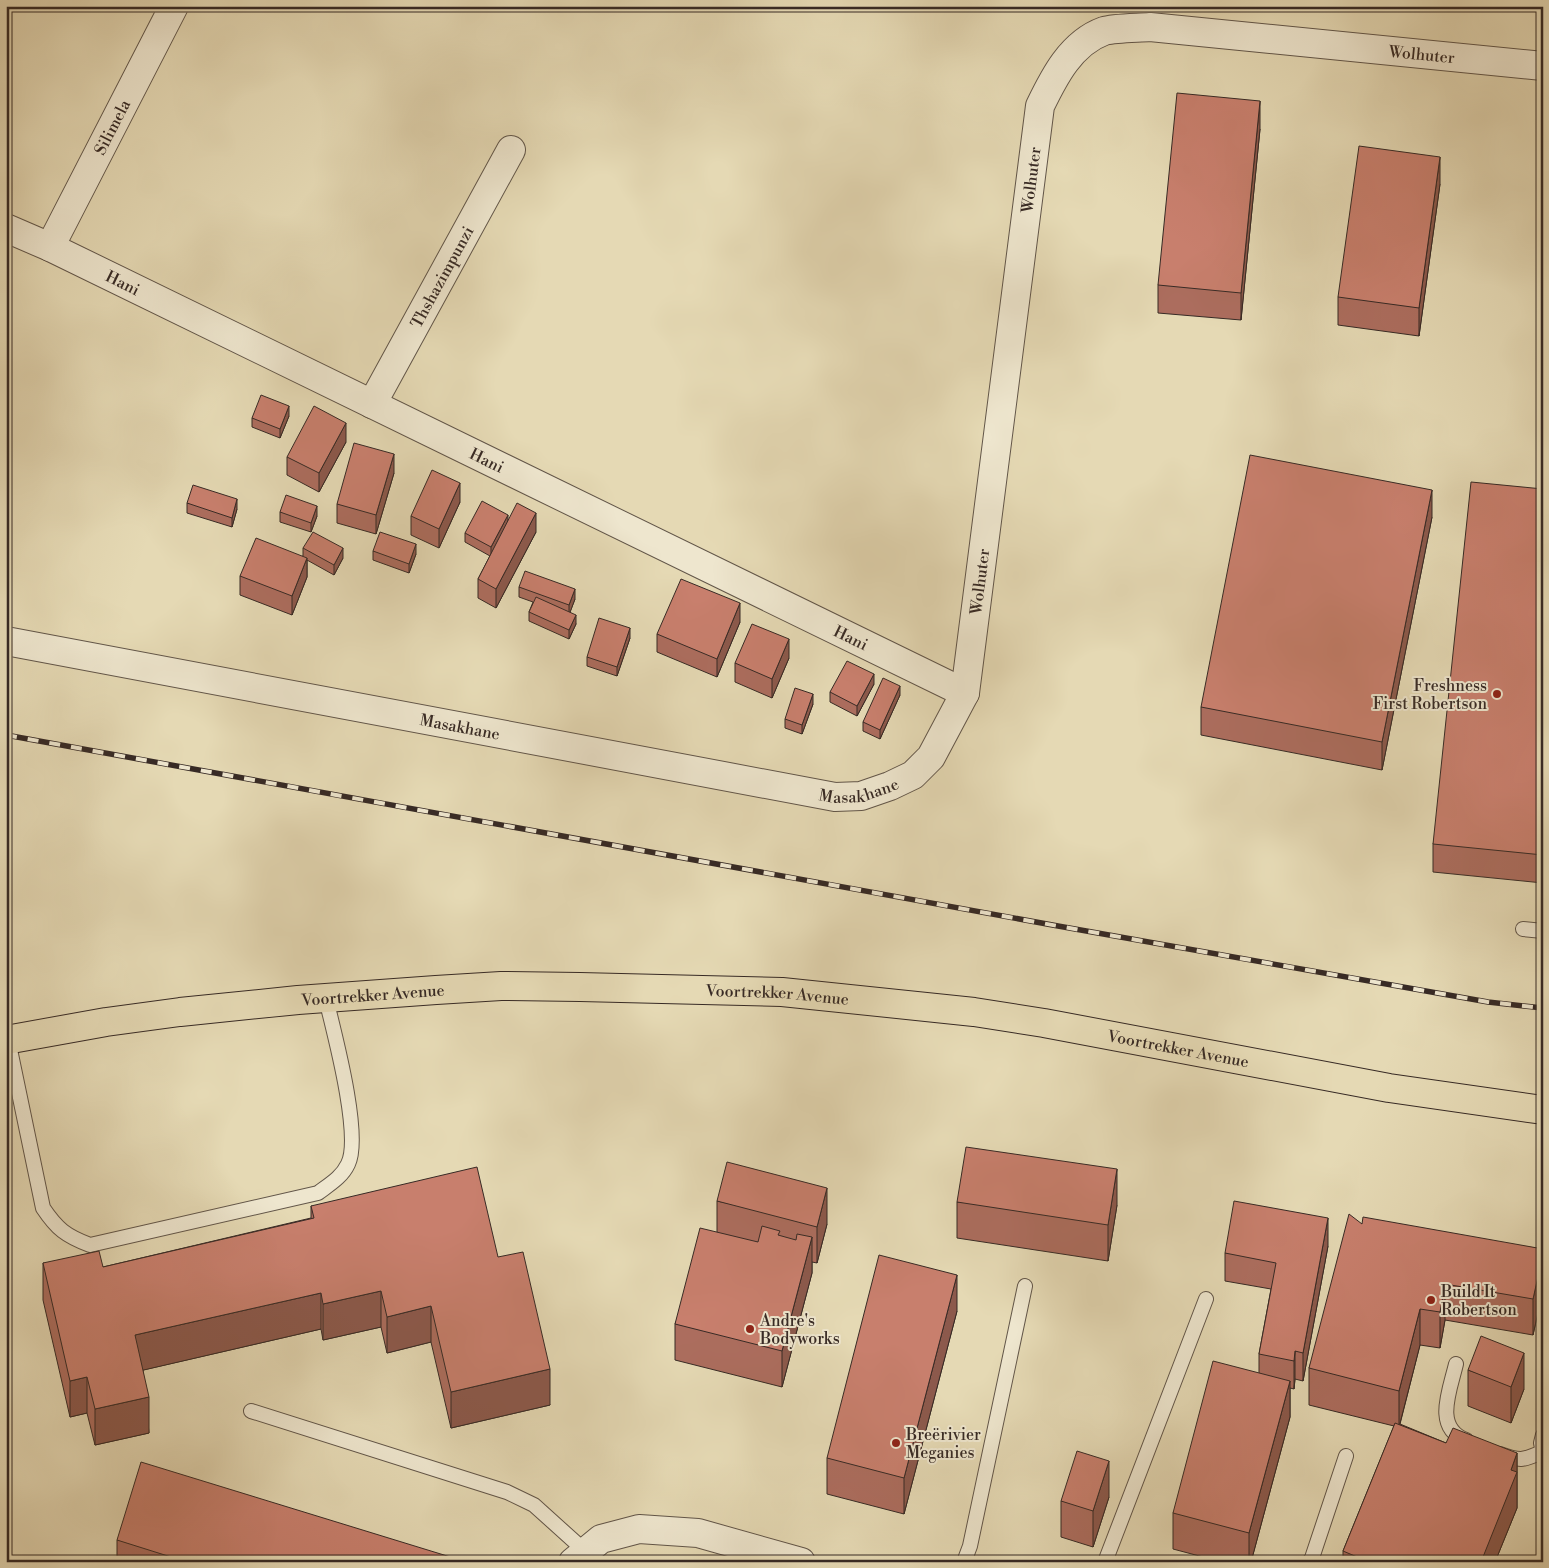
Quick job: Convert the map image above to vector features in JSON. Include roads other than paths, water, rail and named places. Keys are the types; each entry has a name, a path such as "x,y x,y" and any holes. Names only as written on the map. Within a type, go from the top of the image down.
{"main road":[{"name":"Voortrekker Avenue","path":"7,1040 106,1022 180,1012 502,986 580,986 782,992 974,1012 1044,1023 1390,1088 1543,1110"}],"street":[{"name":"Silimela","path":"50,247 174,6"},
{"name":"Wolhuter","path":"913,775 931,757 965,693 1040,106 1055,75 1078,46 1104,31 1150,27 1543,66"},
{"name":"Thshazimpunzi","path":"372,404 511,150"},
{"name":"Hani","path":"6,228 50,247 965,693"},
{"name":"Masakhane","path":"6,641 835,797 861,796 890,786 913,775"},
{"path":"579,1557 600,1539 639,1529 698,1533 801,1562"}],"lane":[{"path":"1523,929 1543,931"},
{"path":"7,1040 43,1208 56,1227 72,1238 90,1245 318,1192 341,1176 350,1162 353,1136 349,1103 326,999"},
{"path":"964,1562 970,1546 1026,1286"},
{"path":"1105,1562 1206,1299"},
{"path":"1456,1364 1445,1411 1450,1430 1457,1437 1515,1459 1525,1459 1542,1453 1541,1443 1543,1435"},
{"path":"251,1410 507,1492 534,1505 579,1557"},
{"path":"1309,1562 1312,1558 1346,1456"}],"railway":[{"path":"6,735 1058,926 1488,1002 1543,1008"}],"place":[{"name":"Freshness First Robertson","path":"1497,694"},
{"name":"Build It Robertson","path":"1431,1300"},
{"name":"Andre's Bodyworks","path":"750,1329"},
{"name":"Breërivier Meganies","path":"896,1443"}]}
